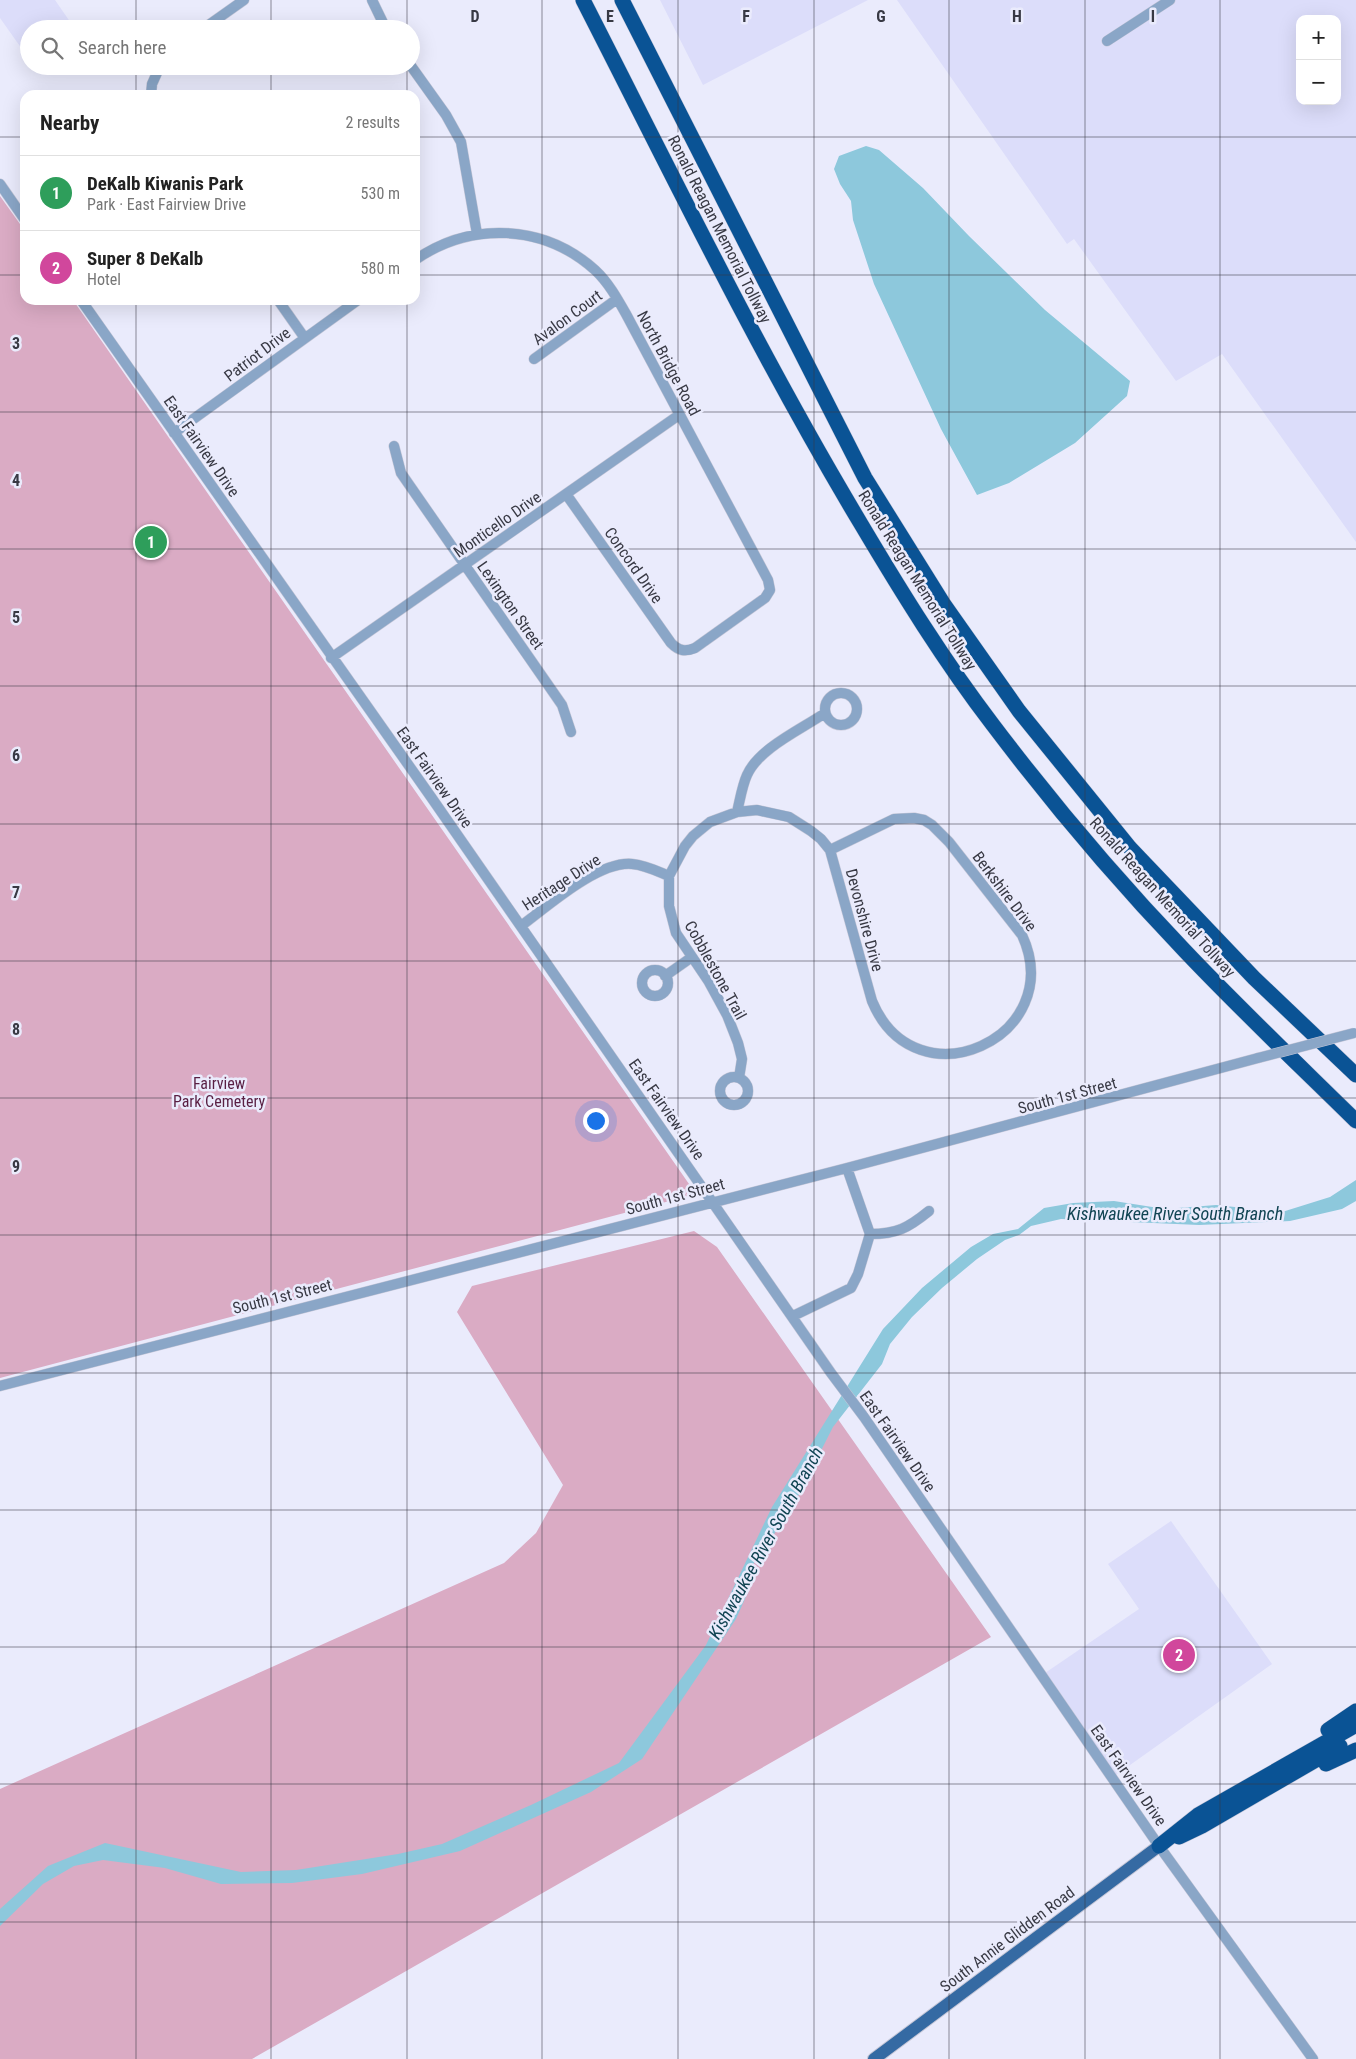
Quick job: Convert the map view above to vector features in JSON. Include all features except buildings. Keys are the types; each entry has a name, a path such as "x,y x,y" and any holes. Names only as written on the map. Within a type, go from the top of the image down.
{"highway":[{"name":"Ronald Reagan Memorial Tollway","path":"582,0 782,385 840,490 906,600 950,666 992,725 1064,814 1146,908 1185,951 1356,1121"},
{"name":"Ronald Reagan Memorial Tollway","path":"622,0 865,478 943,604 1019,711 1130,848 1254,978 1356,1075"},
{"path":"1159,1846 1202,1826 1356,1712"},
{"path":"1241,1797 1356,1725"},
{"path":"1241,1797 1356,1736"},
{"path":"1241,1797 1356,1750"}],"main road":[{"name":"South Annie Glidden Road","path":"874,2059 1159,1846"}],"street":[{"path":"216,20 244,0"},
{"path":"372,0 382,20"},
{"path":"1107,41 1170,0"},
{"path":"151,90 156,75"},
{"path":"417,75 446,115 461,142 477,234 455,239 438,246 420,257"},
{"path":"0,184 20,213"},
{"name":"North Bridge Road","path":"477,234 498,231 554,243 575,254 596,271 612,290 764,572 770,587 765,598 695,648 689,651 680,650"},
{"name":"Avalon Court","path":"534,359 617,299"},
{"name":"East Fairview Drive","path":"84,305 521,926 831,1373 864,1417 1159,1846 1313,2059"},
{"path":"281,305 304,338"},
{"name":"Patriot Drive","path":"174,433 351,305"},
{"name":"Monticello Drive","path":"331,658 679,415"},
{"name":"Lexington Street","path":"394,446 401,473 562,706 571,732"},
{"name":"Concord Drive","path":"566,494 671,643 680,650"},
{"path":"669,876 684,846 693,836 710,822 737,812 746,776 762,756 782,740 825,713"},
{"name":"Devonshire Drive","path":"737,812 756,810 789,818 811,831 830,850 872,1001 882,1021 896,1036 914,1047 937,1053 952,1053"},
{"name":"Berkshire Drive","path":"830,850 894,819 914,818 924,820 932,825 949,842 1022,935 1028,952 1032,975 1029,991 1019,1015 1007,1029 989,1042 971,1050 952,1053"},
{"name":"Heritage Drive","path":"521,926 587,878 611,866 632,864 669,876"},
{"name":"Cobblestone Trail","path":"669,876 671,920 676,933 709,982 727,1015 742,1059 739,1078"},
{"path":"665,976 692,958"},
{"name":"South 1st Street","path":"0,1386 847,1168 1355,1033"},
{"path":"793,1316 851,1288 858,1274 870,1234 847,1168"},
{"path":"870,1234 888,1234 901,1230 913,1224 929,1211"}],"shaded area":[{"path":"0,0 55,0 69,20 20,20 20,46 0,18"},
{"path":"660,0 868,0 703,85"},
{"path":"897,0 1356,0 1356,542 1222,354 1176,381 1074,239 1067,244"},
{"path":"1171,1521 1272,1664 1116,1775 1045,1673 1139,1609 1108,1564"}],"green space":[{"name":"Fairview Park Cemetery","path":"0,196 20,224 20,305 76,305 696,1194 0,1378"},
{"path":"694,1231 717,1247 991,1637 252,2059 0,2059 0,1789 504,1563 536,1533 563,1485 457,1312 472,1286"}],"water":[{"path":"866,146 879,150 923,188 1045,310 1130,381 1127,396 1075,443 1009,483 977,495 941,429 874,284 853,220 851,201 840,184 834,169 839,156"},
{"name":"Kishwaukee River South Branch","path":"1356,1180 1356,1201 1342,1209 1290,1221 1199,1225 1061,1219 1031,1226 1019,1235 1005,1240 977,1259 942,1288 912,1317 890,1344 882,1364 833,1427 798,1496 771,1539 763,1544 753,1565 748,1592 736,1619 642,1759 591,1792 460,1851 362,1874 292,1883 221,1884 165,1868 103,1860 74,1866 43,1884 0,1926 0,1909 48,1866 105,1843 241,1872 296,1870 398,1854 442,1844 531,1805 619,1763 706,1645 772,1507 883,1329 922,1288 971,1247 993,1234 1018,1229 1044,1208 1073,1203 1114,1201 1165,1209 1216,1205 1282,1212 1330,1197"}],"place":[{"name":"DeKalb Kiwanis Park","path":"151,542"},
{"name":"Super 8 DeKalb","path":"1179,1655"}]}
